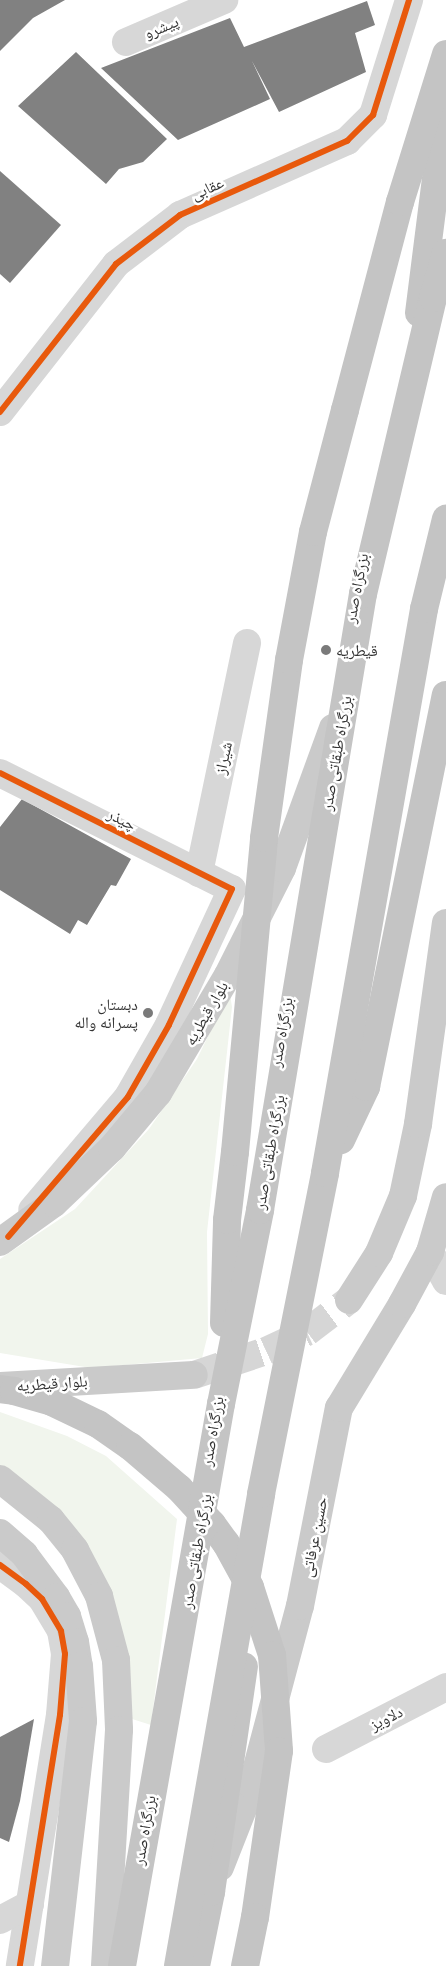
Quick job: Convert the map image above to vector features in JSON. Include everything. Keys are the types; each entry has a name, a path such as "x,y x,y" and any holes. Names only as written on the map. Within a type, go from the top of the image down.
{"highway":[{"path":"221,1404 227,1220 264,838 289,660 308,560 346,410 400,202 446,54"},
{"name":"بزرگراه صدر","path":"121,1966 333,728 354,592 422,296 446,99"},
{"name":"بزرگراه طبقاتی صدر","path":"121,1966 221,1404 260,1210 363,594 433,298 446,253"},
{"path":"178,1966 261,1494 325,1173 424,609 446,518"},
{"path":"196,1966 211,1892 264,1523 334,1175 434,611 446,558"},
{"path":"325,1173 366,1087 446,695"},
{"path":"0,1388 14,1390 52,1402 98,1424 130,1446 156,1468 199,1510 226,1543 250,1587 272,1655 279,1750 255,1917 245,1966"}],"main road":[{"name":"بلوار قیطریه","path":"4,1240 54,1203 112,1148 158,1093 228,975 282,868 333,728"},
{"path":"349,1300 379,1253 403,1196 418,1124 446,923"},
{"name":"حسین عرفاتی","path":"211,1892 252,1786 300,1606 339,1408 402,1304 430,1252 446,1197"},
{"name":"بلوار قیطریه","path":"0,1388 194,1375"},
{"path":"0,1479 51,1520 75,1550 99,1596 116,1660 119,1730 105,1966"},
{"path":"0,1533 24,1554 56,1597 67,1616 75,1642 79,1666 84,1721 55,1966"}],"street":[{"name":"پیشرو","path":"126,42 224,0"},
{"name":"عقابی","path":"0,412 116,264 180,215 347,141 373,115 409,0"},
{"name":"شیراز","path":"199,874 247,643"},
{"name":"چیذر","path":"0,773 232,890 170,1025 128,1097 4,1240"},
{"path":"430,1252 446,1281"},
{"path":"0,1565 26,1584 42,1599 61,1631 65,1654 60,1715 20,1966"},
{"name":"دلاویز","path":"326,1749 446,1687"},
{"path":"0,1920 30,1904"}],"shaded area":[{"path":"228,981 232,1007 207,1232 208,1334 202,1358 91,1368 0,1353 0,1259 75,1209 149,1129 197,1059 217,1018"},
{"path":"0,1412 67,1436 106,1456 177,1519 151,1725 129,1718 117,1613 0,1465"}],"building":[{"path":"0,0 65,0 33,18 0,51"},
{"path":"367,1 375,25 355,33 366,72 279,112 252,61 270,99 178,140 101,68 230,18 244,47"},
{"path":"76,52 167,139 143,162 119,169 106,184 18,106"},
{"path":"0,171 61,225 10,283 0,274"},
{"path":"22,799 131,859 116,886 111,885 87,925 78,920 70,934 0,890 0,827"},
{"path":"34,1719 20,1801 9,1842 0,1838 0,1737"}],"tunnel":[{"path":"194,1375 266,1351 307,1332 349,1300"}],"cycle path":[{"path":"0,412 116,264 180,215 347,141 373,115 409,0"},
{"path":"0,773 232,889 169,1025 128,1097 8,1237"},
{"path":"0,1565 26,1584 42,1599 61,1631 65,1654 60,1715 20,1966"}],"place":[{"name":"قیطریه","path":"326,650"},
{"name":"دبستان پسرانه واله","path":"148,1013"}]}
